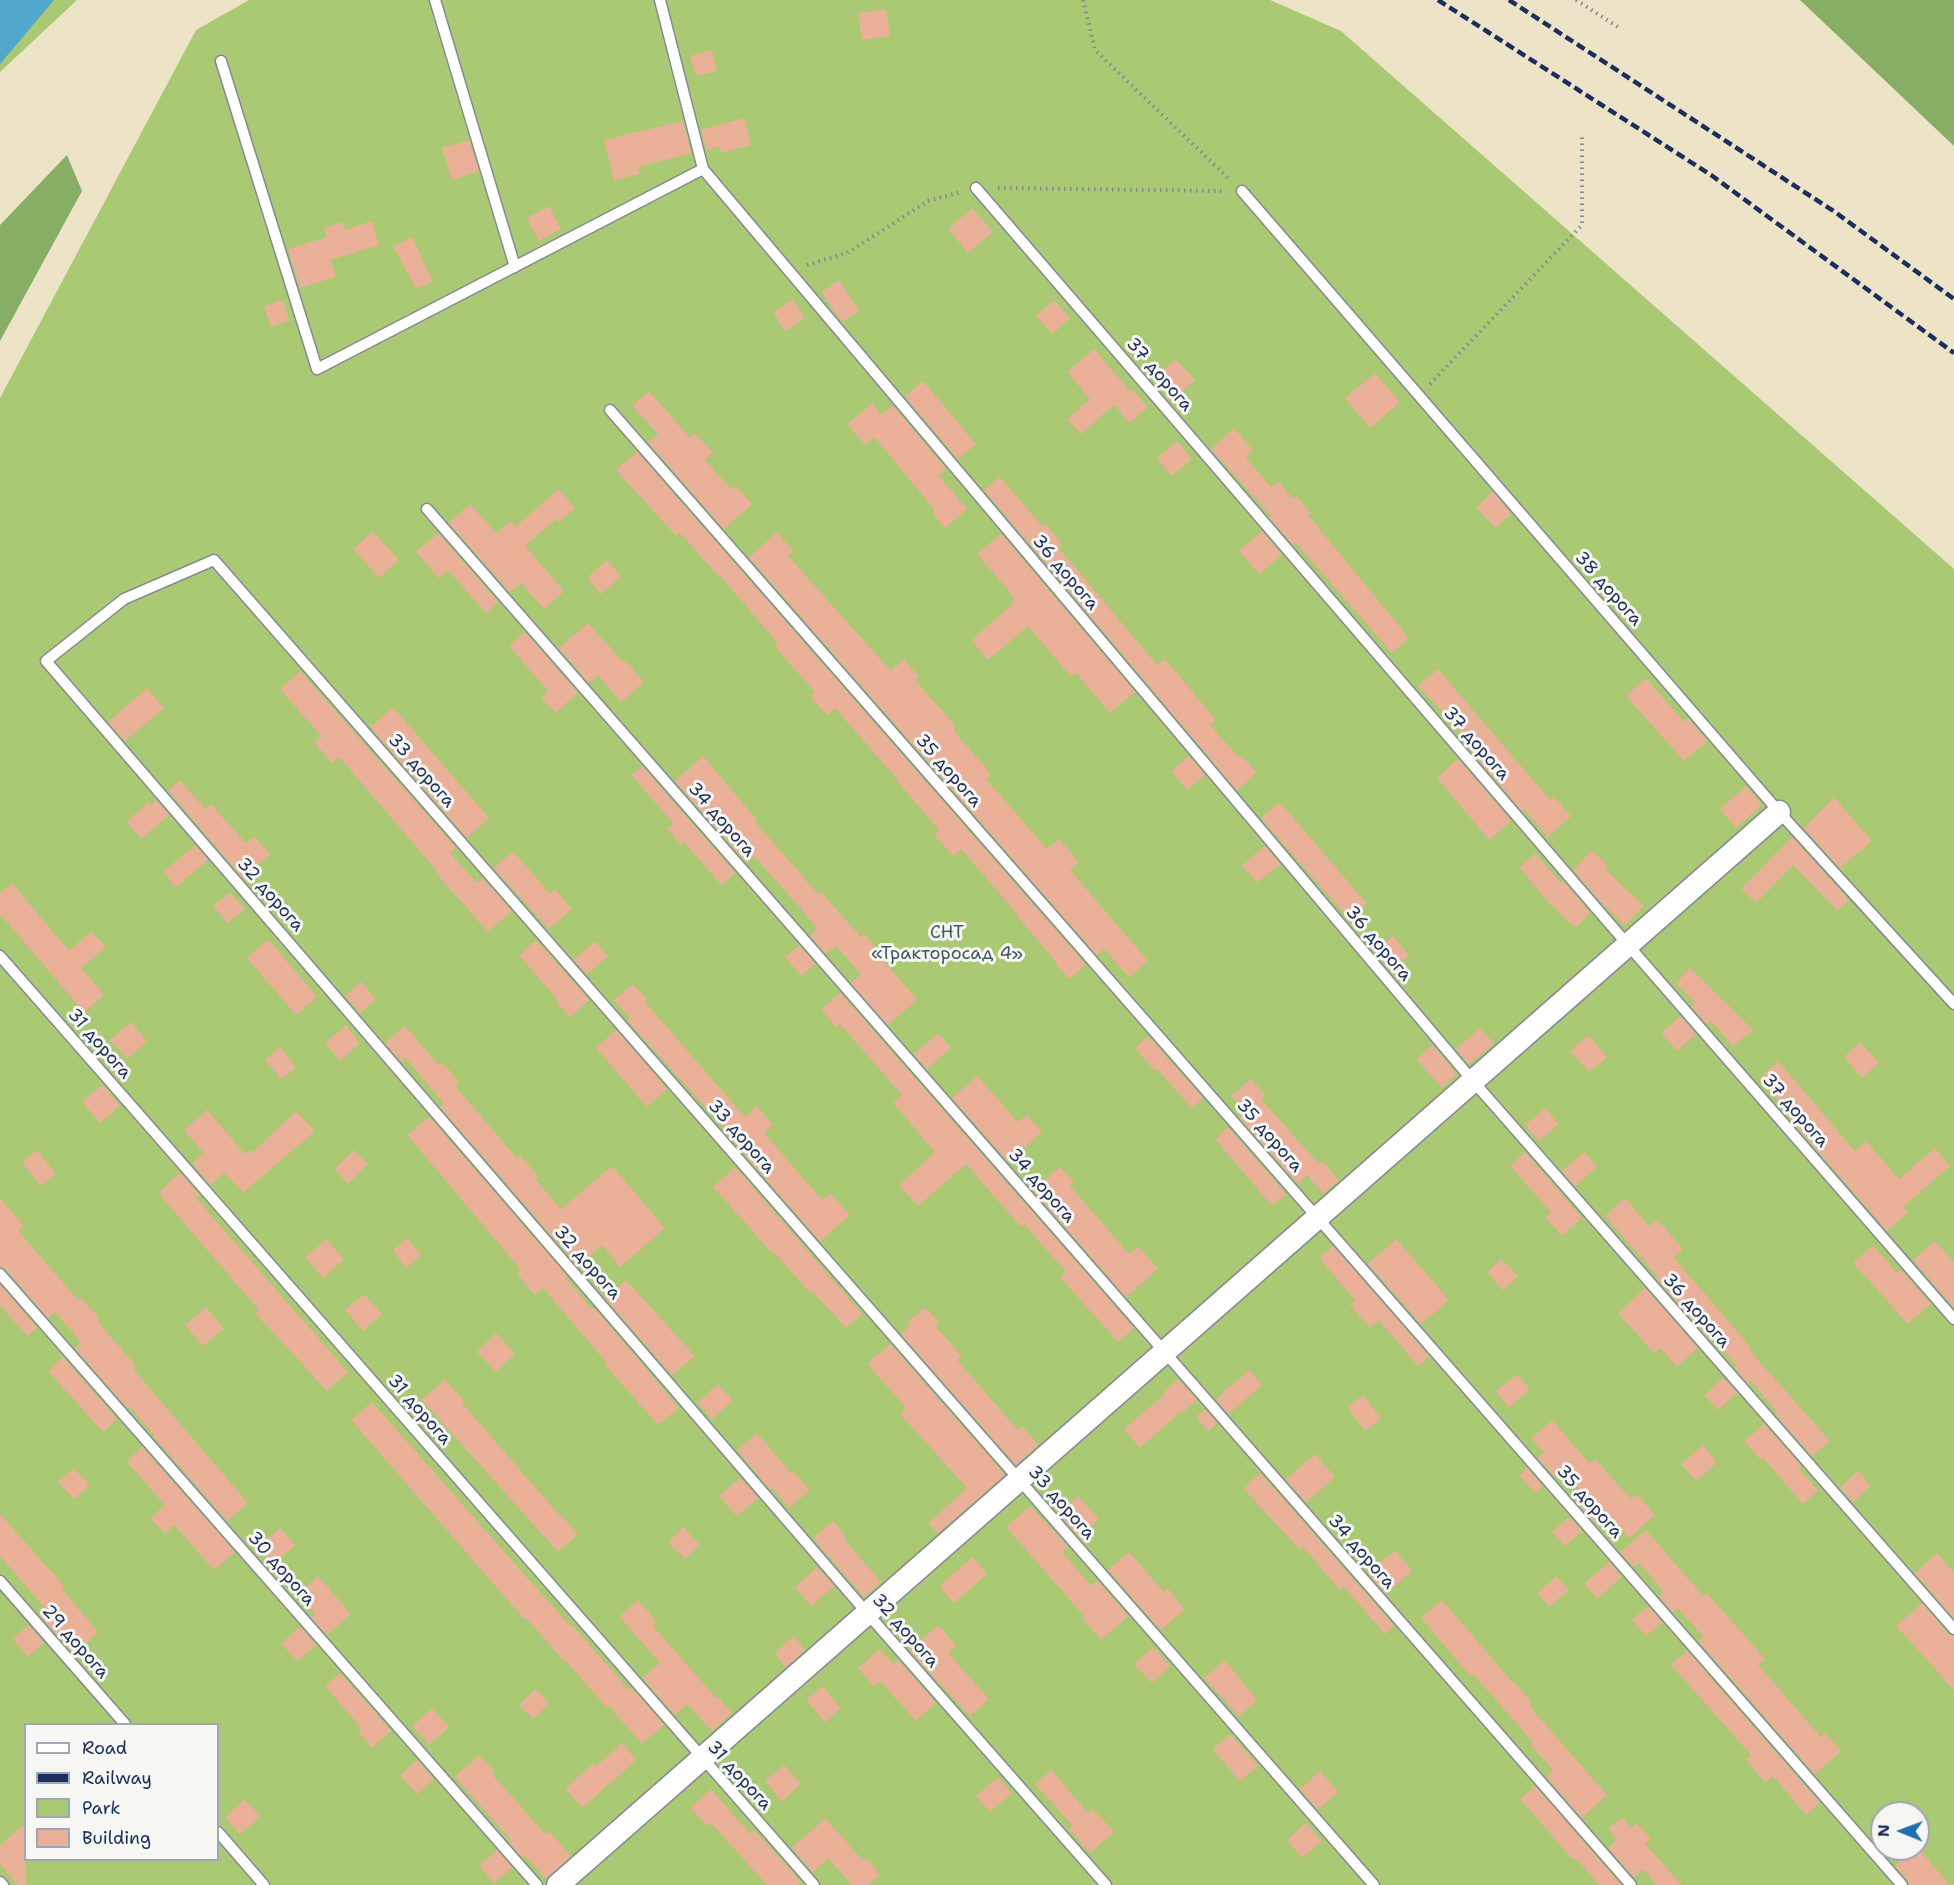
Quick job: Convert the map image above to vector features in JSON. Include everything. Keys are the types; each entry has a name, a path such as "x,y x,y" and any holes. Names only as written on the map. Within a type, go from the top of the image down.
{"street":[{"path":"558,1885 1779,812"}],"lane":[{"path":"435,0 515,267"},
{"path":"221,61 317,369 703,169 660,0"},
{"name":"36 дорога","path":"703,169 1473,1081 1954,1629"},
{"name":"37 дорога","path":"976,188 1628,945 1954,1319"},
{"name":"38 дорога","path":"1242,191 1779,812 1954,1004"},
{"name":"35 дорога","path":"610,410 1902,1885"},
{"name":"34 дорога","path":"427,509 1631,1885"},
{"name":"33 дорога","path":"46,661 124,599 214,560 1374,1885"},
{"name":"32 дорога","path":"46,661 867,1613 1106,1885"},
{"name":"31 дорога","path":"0,956 814,1885"},
{"name":"30 дорога","path":"0,1274 537,1885"},
{"name":"29 дорога","path":"0,1581 122,1723"},
{"path":"219,1833 264,1885"}],"path":[{"path":"1083,0 1095,51 1242,191"},
{"path":"1576,0 1621,29"},
{"path":"1419,396 1582,225 1582,133"},
{"path":"789,270 847,253 928,201 976,188 1242,191"}],"green space":[{"path":"27,0 77,0 0,72 0,43"},
{"name":"СНТ «Тракторосад 4»","path":"249,0 1270,0 1341,31 1954,569 1954,1885 0,1885 0,398 196,30"},
{"path":"1800,0 1954,0 1954,146"},
{"path":"67,155 82,191 0,341 0,225"}],"water":[{"path":"0,0 54,0 0,64"}],"building":[{"path":"886,9 890,36 862,40 858,13"},
{"path":"712,50 717,71 696,76 690,56"},
{"path":"744,118 751,145 721,153 720,146 706,150 701,130"},
{"path":"683,121 691,153 638,167 640,174 614,180 604,140"},
{"path":"469,140 479,171 452,180 442,148"},
{"path":"549,206 561,229 539,241 527,218"},
{"path":"972,208 993,232 968,253 948,229"},
{"path":"372,221 379,245 330,260 336,277 300,288 288,249 327,237 324,228 342,222 345,230"},
{"path":"412,237 433,281 416,289 393,246"},
{"path":"839,280 859,311 842,322 821,292"},
{"path":"793,299 805,318 785,331 773,312"},
{"path":"283,300 289,321 271,327 264,306"},
{"path":"1054,300 1070,318 1052,334 1036,316"},
{"path":"1094,349 1130,391 1132,389 1148,407 1130,423 1114,405 1081,434 1067,419 1090,399 1067,372"},
{"path":"1176,359 1195,380 1172,400 1153,378"},
{"path":"1375,373 1400,402 1370,428 1345,398"},
{"path":"923,381 976,444 958,459 905,396"},
{"path":"649,391 690,438 695,433 713,453 705,460 731,489 736,486 752,504 724,529 648,442 658,434 632,406"},
{"path":"872,403 882,415 893,406 946,469 939,476 967,509 945,528 932,513 935,510 874,437 865,445 847,424"},
{"path":"1234,428 1253,450 1245,457 1271,487 1278,481 1293,499 1296,496 1311,513 1308,515 1409,638 1392,653 1296,543 1293,545 1270,518 1272,517 1211,449"},
{"path":"1177,441 1192,459 1172,476 1157,458"},
{"path":"637,452 1086,965 1069,979 961,849 953,856 934,835 939,830 835,708 827,715 810,696 815,692 774,646 778,643 680,533 676,536 616,470"},
{"path":"1000,477 1043,527 1046,525 1062,544 1058,547 1157,665 1165,659 1216,720 1210,725 1238,757 1241,755 1257,773 1237,790 984,490"},
{"path":"559,489 575,508 558,523 556,519 525,546 564,591 544,609 521,583 510,592 449,523 470,504 496,533 510,521 515,527"},
{"path":"1493,492 1511,514 1495,528 1476,507"},
{"path":"373,531 399,560 379,578 353,549"},
{"path":"1262,531 1282,555 1259,574 1239,551"},
{"path":"777,532 793,551 788,556 891,671 904,659 919,677 915,680 956,727 953,730 991,774 986,779 1047,849 1059,839 1079,862 1070,870 1148,961 1129,977 1104,949 1097,955 749,557"},
{"path":"438,533 498,602 486,613 448,570 439,578 416,552"},
{"path":"1001,534 1135,692 1110,713 1076,673 1071,677 1028,626 988,660 971,640 1013,604 1011,601 1015,598 977,554"},
{"path":"607,560 621,576 601,594 587,578"},
{"path":"588,623 644,682 621,702 598,675 589,683 559,648"},
{"path":"525,632 578,693 555,713 541,698 548,691 509,646"},
{"path":"1438,669 1550,800 1554,797 1571,816 1548,837 1524,809 1522,811 1470,750 1474,746 1418,686"},
{"path":"300,671 456,848 450,853 477,883 482,878 512,911 488,932 339,757 332,763 314,742 321,736 280,689"},
{"path":"1646,678 1684,722 1688,718 1707,741 1684,761 1626,696"},
{"path":"147,688 164,708 125,741 108,722"},
{"path":"393,707 489,818 467,838 370,727"},
{"path":"703,756 757,820 755,822 819,895 822,893 861,937 864,934 881,953 878,955 917,999 888,1025 851,983 861,974 836,946 826,954 810,935 817,929 802,910 754,856 747,863 675,781"},
{"path":"1189,756 1205,775 1187,790 1171,771"},
{"path":"1458,759 1511,821 1489,840 1437,778"},
{"path":"642,766 735,873 721,885 684,842 681,845 667,829 673,823 631,775"},
{"path":"180,780 205,809 211,804 246,843 254,836 270,854 243,878 168,790"},
{"path":"1746,786 1762,805 1736,828 1720,809"},
{"path":"1834,797 1872,841 1840,868 1804,828"},
{"path":"156,800 169,815 141,839 126,822 149,802 151,805"},
{"path":"1280,802 1367,904 1349,919 1261,818"},
{"path":"1792,837 1849,900 1837,911 1793,865 1756,903 1741,889"},
{"path":"195,845 208,860 176,887 163,872"},
{"path":"1265,846 1280,864 1257,883 1242,865"},
{"path":"1592,850 1608,866 1605,869 1644,906 1625,925 1573,870"},
{"path":"513,851 550,894 555,889 572,909 549,929 494,868"},
{"path":"1535,853 1590,913 1575,928 1548,902 1519,867"},
{"path":"12,883 69,951 91,931 106,947 81,968 104,995 84,1012 0,914 0,893"},
{"path":"230,892 245,909 228,923 213,906"},
{"path":"1393,936 1409,955 1391,970 1375,951"},
{"path":"268,939 317,997 296,1015 247,958"},
{"path":"536,940 589,1000 570,1017 519,955"},
{"path":"595,941 608,956 587,974 574,960"},
{"path":"799,945 815,964 801,976 785,957"},
{"path":"1690,968 1753,1030 1733,1046 1711,1021 1707,1024 1691,1006 1695,1003 1676,983"},
{"path":"361,982 376,999 360,1013 345,996"},
{"path":"633,984 647,1000 645,1002 745,1117 757,1106 773,1125 764,1133 822,1200 830,1193 850,1215 820,1241 726,1133 728,1132 627,1020 630,1018 614,1000"},
{"path":"840,993 1134,1328 1118,1342 1060,1277 1066,1272 1024,1224 1021,1227 966,1164 918,1206 899,1185 935,1152 893,1103 902,1095 840,1024 836,1027 821,1009"},
{"path":"1680,1016 1696,1034 1677,1051 1661,1033"},
{"path":"131,1022 147,1041 127,1059 110,1040"},
{"path":"346,1025 360,1043 340,1061 325,1043"},
{"path":"405,1026 439,1065 442,1062 459,1082 455,1086 517,1158 520,1155 538,1176 535,1179 561,1209 612,1166 665,1228 620,1267 602,1245 578,1266 440,1107 444,1104 405,1057 401,1061 385,1043"},
{"path":"1480,1028 1494,1044 1469,1064 1456,1049"},
{"path":"616,1030 667,1089 647,1107 596,1048"},
{"path":"938,1033 951,1048 927,1069 914,1054"},
{"path":"1588,1035 1607,1057 1589,1072 1570,1051"},
{"path":"1148,1036 1203,1098 1192,1108 1135,1048"},
{"path":"1860,1042 1879,1063 1862,1078 1844,1057"},
{"path":"1432,1045 1457,1074 1442,1088 1416,1059"},
{"path":"280,1047 296,1067 282,1079 265,1060"},
{"path":"1778,1061 1855,1151 1866,1141 1899,1179 1935,1148 1950,1166 1903,1207 1908,1212 1887,1231 1786,1114 1788,1112 1759,1078"},
{"path":"977,1076 1018,1122 1027,1115 1042,1132 1008,1161 952,1098"},
{"path":"1251,1079 1265,1095 1261,1099 1319,1164 1322,1161 1339,1180 1323,1194 1307,1175 1298,1184 1239,1117 1245,1113 1231,1096"},
{"path":"102,1085 120,1106 100,1123 82,1102"},
{"path":"1545,1108 1559,1124 1539,1141 1525,1125"},
{"path":"207,1110 245,1154 250,1150 252,1153 296,1111 315,1131 243,1193 224,1173 210,1185 192,1163 204,1153 184,1130"},
{"path":"429,1117 679,1408 658,1425 604,1364 606,1362 543,1288 535,1295 517,1274 521,1270 407,1135"},
{"path":"1228,1127 1286,1194 1272,1206 1215,1139"},
{"path":"37,1150 56,1174 40,1186 22,1162"},
{"path":"354,1150 368,1164 348,1184 334,1169"},
{"path":"1525,1152 1582,1218 1562,1236 1545,1217 1551,1212 1510,1166"},
{"path":"1584,1152 1597,1167 1575,1186 1562,1171"},
{"path":"735,1167 862,1314 846,1328 812,1291 810,1293 775,1253 773,1254 713,1187"},
{"path":"1060,1167 1074,1182 1070,1186 1129,1254 1138,1246 1158,1269 1126,1297 1033,1190"},
{"path":"180,1173 199,1195 196,1198 348,1372 327,1391 255,1313 259,1310 158,1193"},
{"path":"0,1198 24,1226 18,1231 78,1300 81,1298 100,1319 97,1321 136,1366 133,1369 248,1503 227,1521 130,1407 128,1409 75,1348 81,1342 55,1312 48,1318 6,1269 0,1267"},
{"path":"1625,1198 1649,1226 1657,1219 1683,1249 1674,1258 1752,1349 1750,1351 1830,1441 1812,1456 1775,1414 1777,1412 1751,1381 1748,1383 1735,1368 1737,1366 1656,1278 1658,1277 1605,1216"},
{"path":"407,1238 421,1255 406,1268 393,1250"},
{"path":"326,1239 344,1259 323,1278 305,1257"},
{"path":"1396,1239 1449,1300 1421,1324 1368,1264"},
{"path":"1935,1241 1954,1262 1954,1308 1913,1260"},
{"path":"1873,1245 1897,1273 1901,1270 1931,1304 1908,1324 1853,1263"},
{"path":"1333,1246 1429,1356 1418,1366 1379,1320 1370,1328 1350,1305 1355,1300 1319,1258"},
{"path":"1501,1259 1518,1276 1503,1290 1487,1272"},
{"path":"626,1280 695,1356 672,1375 605,1298"},
{"path":"0,1285 37,1328 27,1336 0,1305"},
{"path":"1645,1288 1698,1348 1677,1367 1660,1348 1654,1353 1618,1313"},
{"path":"364,1294 382,1314 363,1331 345,1310"},
{"path":"206,1307 224,1329 203,1346 185,1325"},
{"path":"925,1307 939,1323 935,1326 962,1356 957,1360 1018,1430 1022,1426 1038,1445 1016,1465 901,1334 910,1326 907,1323"},
{"path":"496,1333 515,1354 496,1372 477,1352"},
{"path":"890,1344 1005,1475 938,1533 928,1523 967,1488 900,1414 906,1408 867,1364"},
{"path":"63,1357 117,1419 103,1432 48,1371"},
{"path":"1249,1370 1262,1385 1228,1414 1216,1399"},
{"path":"1517,1374 1530,1389 1509,1408 1496,1392"},
{"path":"1723,1378 1737,1393 1718,1410 1704,1395"},
{"path":"445,1379 464,1401 462,1403 578,1534 558,1552 422,1400"},
{"path":"1178,1379 1197,1400 1140,1448 1124,1429 1165,1394 1163,1392"},
{"path":"718,1384 733,1401 712,1419 698,1402"},
{"path":"1363,1395 1381,1419 1365,1431 1347,1407"},
{"path":"372,1402 570,1626 572,1625 629,1690 632,1688 664,1725 642,1744 526,1618 524,1619 351,1420"},
{"path":"1205,1409 1217,1423 1208,1431 1196,1417"},
{"path":"1552,1420 1590,1464 1595,1459 1631,1499 1637,1494 1655,1515 1629,1538 1606,1511 1594,1522 1581,1507 1588,1500 1561,1469 1554,1476 1538,1458 1544,1453 1531,1438"},
{"path":"1764,1424 1801,1466 1798,1468 1818,1490 1803,1504 1763,1458 1761,1460 1744,1441"},
{"path":"757,1433 791,1473 793,1471 810,1490 789,1508 737,1450"},
{"path":"1703,1445 1717,1462 1696,1481 1681,1464"},
{"path":"142,1447 235,1552 214,1570 174,1525 165,1534 150,1518 165,1505 126,1461"},
{"path":"1315,1454 1335,1477 1306,1502 1286,1479"},
{"path":"74,1468 90,1485 74,1499 58,1482"},
{"path":"1527,1468 1542,1486 1535,1493 1519,1475"},
{"path":"1858,1471 1871,1486 1853,1502 1840,1487"},
{"path":"1260,1473 1394,1626 1385,1634 1344,1587 1340,1590 1303,1547 1300,1550 1243,1488"},
{"path":"740,1478 758,1498 737,1516 719,1496"},
{"path":"1078,1496 1099,1519 1079,1537 1058,1513"},
{"path":"1030,1506 1068,1547 1062,1552 1091,1586 1097,1580 1128,1616 1101,1640 1083,1619 1085,1617 1006,1527"},
{"path":"0,1514 64,1586 61,1588 98,1632 74,1654 39,1615 46,1609 0,1556"},
{"path":"1569,1517 1582,1531 1565,1546 1552,1532"},
{"path":"833,1521 846,1537 844,1539 881,1582 864,1597 813,1538"},
{"path":"683,1527 700,1545 685,1559 668,1542"},
{"path":"280,1528 295,1545 272,1565 258,1548"},
{"path":"1646,1530 1703,1596 1707,1593 1765,1659 1758,1665 1821,1737 1825,1733 1841,1751 1815,1774 1698,1641 1703,1637 1678,1608 1673,1612 1659,1596 1664,1592 1639,1563 1634,1567 1620,1552"},
{"path":"1395,1550 1412,1571 1386,1594 1368,1573"},
{"path":"1129,1552 1164,1592 1168,1589 1185,1609 1161,1630 1108,1570"},
{"path":"1937,1553 1954,1573 1954,1618 1915,1573"},
{"path":"973,1557 987,1574 954,1603 939,1586"},
{"path":"1609,1562 1622,1577 1597,1599 1584,1584"},
{"path":"817,1567 834,1586 811,1606 795,1587"},
{"path":"318,1576 351,1614 327,1635 311,1617 315,1614 298,1594"},
{"path":"1556,1576 1569,1590 1549,1607 1537,1593"},
{"path":"638,1600 657,1622 653,1626 732,1713 712,1731 687,1704 675,1715 643,1678 660,1663 619,1616"},
{"path":"1442,1600 1532,1703 1529,1706 1607,1795 1582,1818 1546,1776 1553,1770 1530,1744 1533,1742 1473,1674 1471,1677 1421,1618"},
{"path":"1922,1603 1948,1634 1954,1636 1954,1690 1896,1626"},
{"path":"1648,1606 1662,1622 1646,1636 1632,1620"},
{"path":"28,1625 44,1643 28,1657 13,1639"},
{"path":"938,1625 957,1646 948,1653 989,1699 970,1716 909,1650"},
{"path":"300,1627 316,1645 297,1661 281,1643"},
{"path":"794,1636 805,1650 786,1667 774,1653"},
{"path":"1153,1647 1170,1666 1152,1683 1134,1664"},
{"path":"880,1649 893,1664 898,1660 936,1703 916,1721 880,1681 874,1687 858,1668"},
{"path":"1687,1651 1820,1803 1806,1815 1773,1776 1765,1782 1746,1760 1751,1755 1671,1665"},
{"path":"1225,1660 1257,1701 1239,1716 1204,1678"},
{"path":"340,1673 391,1731 372,1748 358,1732 361,1728 325,1686"},
{"path":"822,1686 841,1708 825,1722 806,1700"},
{"path":"536,1689 549,1703 533,1719 519,1705"},
{"path":"432,1708 449,1727 429,1745 412,1726"},
{"path":"1230,1734 1258,1766 1240,1781 1212,1749"},
{"path":"622,1743 636,1760 582,1808 565,1789 593,1763 596,1766"},
{"path":"479,1755 495,1772 492,1774 545,1834 549,1831 571,1856 546,1879 526,1856 523,1858 508,1841 510,1839 455,1777"},
{"path":"417,1760 434,1779 417,1794 400,1775"},
{"path":"784,1765 801,1784 782,1801 765,1781"},
{"path":"1051,1770 1088,1813 1093,1809 1114,1832 1090,1853 1069,1829 1073,1826 1035,1784"},
{"path":"1320,1771 1338,1792 1318,1810 1300,1789"},
{"path":"998,1777 1012,1793 990,1812 976,1796"},
{"path":"1535,1786 1621,1885 1599,1885 1576,1858 1573,1860 1520,1799"},
{"path":"711,1789 750,1834 754,1830 801,1882 798,1885 767,1885 711,1823 707,1826 690,1808"},
{"path":"245,1799 260,1817 240,1834 225,1817"},
{"path":"1622,1817 1631,1828 1637,1823 1651,1839 1645,1844 1682,1885 1657,1885 1643,1869 1634,1877 1608,1848 1617,1840 1608,1829"},
{"path":"825,1818 863,1861 866,1858 880,1875 868,1885 852,1885 828,1858 813,1872 792,1848"},
{"path":"1306,1823 1322,1841 1302,1858 1287,1840"},
{"path":"24,1825 26,1885 18,1885 0,1864 0,1845"},
{"path":"497,1850 512,1868 494,1883 479,1866"},
{"path":"1929,1861 1950,1885 1909,1885 1908,1880 1895,1866 1899,1862"}],"railway":[{"path":"1438,0 1711,175 1954,353"},
{"path":"1509,0 1835,212 1954,299"}]}
